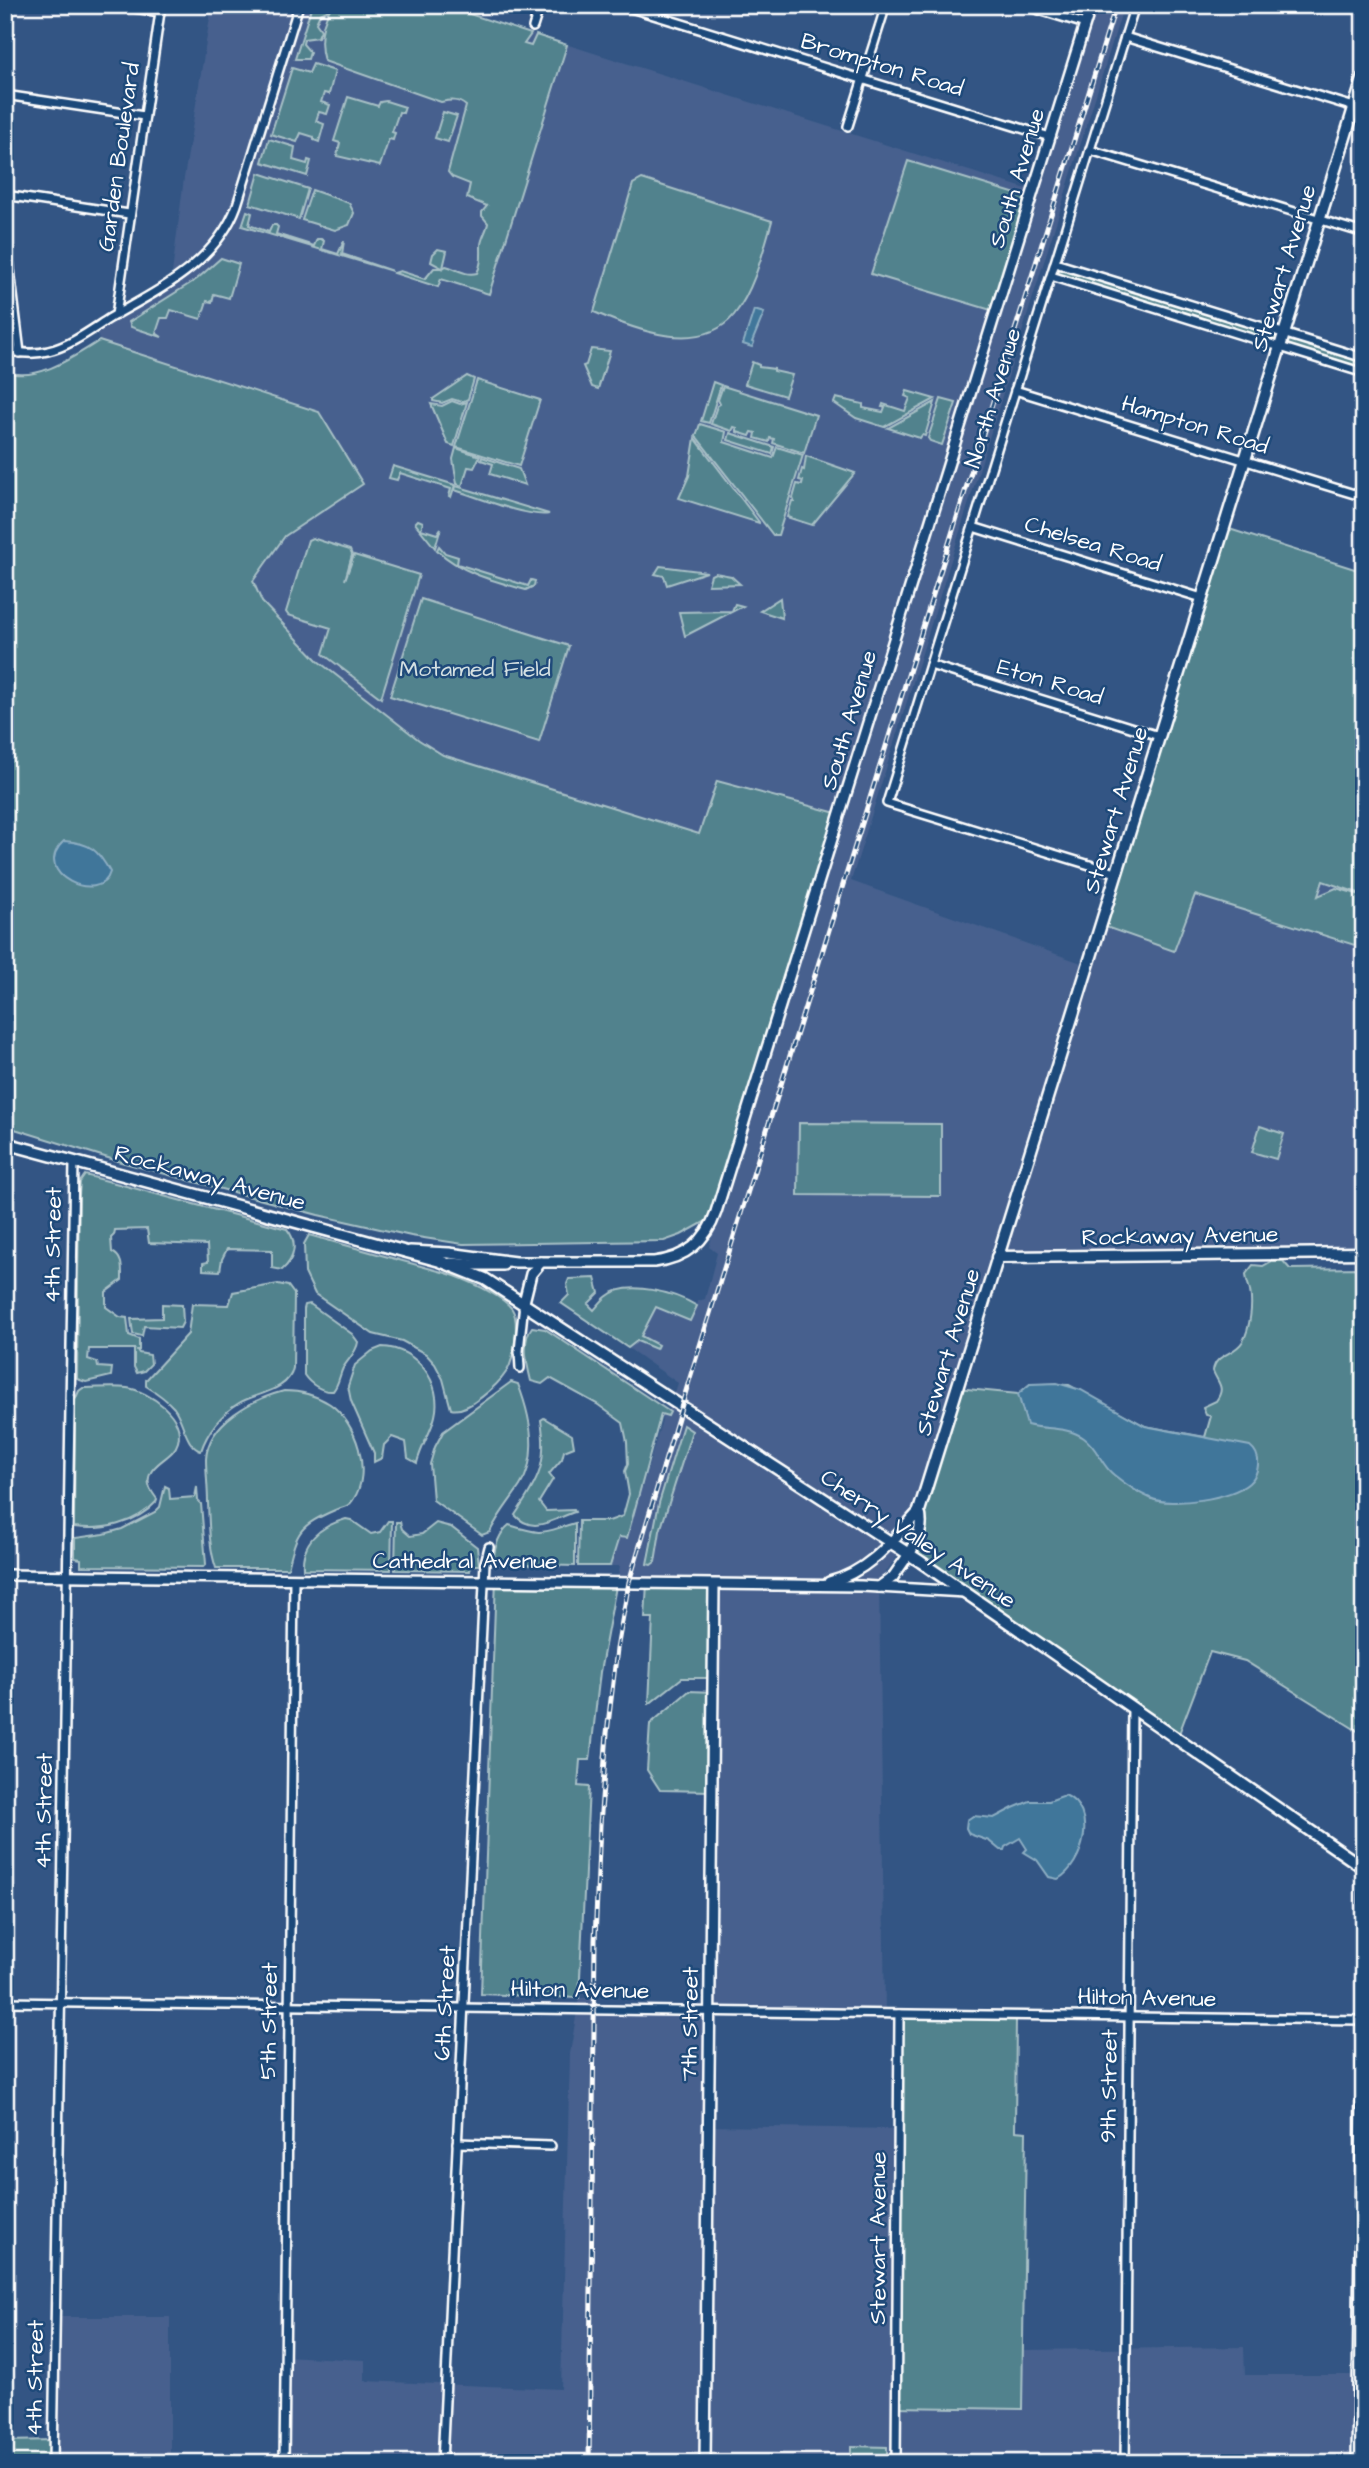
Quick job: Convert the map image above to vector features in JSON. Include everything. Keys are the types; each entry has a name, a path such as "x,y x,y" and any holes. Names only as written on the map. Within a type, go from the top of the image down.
{"main road":[{"name":"Stewart Avenue","path":"909,1554 921,1529 919,1511 1244,460 1319,220 1359,108 1364,76"},
{"name":"Rockaway Avenue","path":"5,1143 440,1261"},
{"name":"Rockaway Avenue","path":"997,1257 1364,1253"},
{"name":"Cherry Valley Avenue","path":"440,1261 478,1275 524,1302 909,1554 1364,1868"}],"street":[{"path":"115,5 160,9"},
{"path":"5,350 40,353 58,348 190,269 212,248 228,226 237,205 299,5"},
{"path":"533,27 540,5"},
{"name":"Brompton Road","path":"621,5 1050,137"},
{"path":"848,126 886,5"},
{"path":"1023,5 1086,24"},
{"name":"South Avenue","path":"515,1262 667,1260 695,1247 713,1223 1091,5"},
{"name":"North Avenue","path":"1116,873 887,803 1135,5"},
{"name":"Garden Boulevard","path":"116,315 160,9"},
{"path":"1125,37 1359,108"},
{"path":"5,95 144,116"},
{"path":"1090,150 1364,233"},
{"path":"5,195 129,214"},
{"path":"5,228 9,294 20,353"},
{"path":"1055,263 1364,358"},
{"path":"1051,276 1364,373"},
{"path":"1162,310 1166,297"},
{"name":"Hampton Road","path":"1015,390 1364,497"},
{"name":"Chelsea Road","path":"973,527 1202,598"},
{"name":"Eton Road","path":"930,665 1159,736"},
{"name":"4th Street","path":"53,2463 74,1161"},
{"name":"Rockaway Avenue","path":"404,1251 515,1262"},
{"name":"Rockaway Avenue","path":"440,1261 475,1265 515,1262"},
{"path":"520,1368 524,1302 531,1273 541,1262"},
{"path":"818,1585 844,1579 862,1569 919,1511"},
{"name":"6th Street","path":"442,2463 485,1581 489,1546"},
{"path":"879,1587 893,1577 909,1554"},
{"name":"Cathedral Avenue","path":"5,1576 523,1580 818,1585 965,1592"},
{"name":"5th Street","path":"284,2463 294,1580"},
{"name":"7th Street","path":"705,2463 714,1585"},
{"name":"9th Street","path":"1125,2463 1132,1709"},
{"path":"1356,2463 1364,1875"},
{"name":"Hilton Avenue","path":"5,2002 1363,2020"},
{"name":"Stewart Avenue","path":"896,2463 899,2014"},
{"path":"457,2143 551,2146"}],"shaded area":[{"path":"212,5 441,5 1033,191 1090,5 1124,5 851,881 1087,965 1100,925 1195,895 1306,931 1323,881 1364,895 1364,1253 997,1258 911,1536 879,1582 885,2013 710,2011 710,2126 898,2129 1022,2409 1023,2350 1244,2347 1245,2375 1364,2375 1364,2463 282,2463 283,2356 365,2360 365,2381 561,2389 570,2054 579,1998 597,1998 596,2010 709,2011 715,1585 617,1581 620,1566 610,1566 620,1536 627,1538 662,1420 661,1414 668,1415 678,1383 628,1348 637,1341 657,1349 658,1345 641,1337 656,1307 697,1306 698,1301 705,1299 717,1253 709,1247 840,815 717,781 700,834 443,755 419,740 318,661 262,602 253,581 285,537 363,484 319,412 99,341 96,327 171,281 184,178","holes":["673,1463 655,1562 647,1564 647,1555 659,1503"]},
{"path":"754,310 764,313 752,347 743,344"},
{"path":"64,841 87,846 102,858 110,872 104,882 94,886 82,886 70,882 60,874 55,865 55,853"},
{"path":"1057,1383 1081,1390 1145,1426 1250,1446 1258,1459 1253,1479 1230,1493 1201,1500 1172,1502 1145,1496 1110,1471 1084,1438 1063,1430 1027,1425 1018,1394 1030,1384"},
{"path":"1065,1795 1075,1802 1081,1812 1084,1837 1075,1862 1058,1879 1049,1877 1037,1860 1024,1852 1027,1849 1020,1838 1000,1850 989,1841 969,1834 966,1828 967,1820 973,1816 994,1818 1030,1801 1049,1801"},
{"path":"56,2317 170,2317 170,2463 55,2463"}],"green space":[{"path":"312,5 330,5 327,11 320,14 316,23 321,30 318,37 304,39 303,44 310,52 308,59 295,59"},
{"path":"332,5 442,5 531,34 524,44 531,46 536,35 567,45 489,294 441,279 438,287 394,273 400,271 425,279 434,268 442,268 431,262 438,249 447,251 443,268 446,266 469,274 477,273 479,269 481,243 488,223 482,212 487,206 467,198 470,184 452,177 448,172 466,106 454,101 441,102 324,61 322,32"},
{"path":"313,64 335,71 329,94 324,93 321,102 330,105 327,114 319,112 316,121 324,124 319,142 314,140 314,137 301,133 297,142 271,134 292,68 309,73"},
{"path":"348,97 378,106 380,102 386,101 405,107 403,113 399,112 392,132 395,133 393,140 389,139 380,166 337,156 340,143 334,141"},
{"path":"443,112 457,116 448,142 435,138"},
{"path":"269,139 295,147 293,160 307,164 308,160 311,161 307,176 262,162"},
{"path":"908,161 1026,197 991,310 871,274"},
{"path":"259,173 308,189 299,219 250,204"},
{"path":"642,179 772,221 747,294 734,315 720,327 685,337 666,335 646,331 594,312 633,184"},
{"path":"312,190 349,203 354,213 349,225 335,230 302,220"},
{"path":"247,211 252,213 249,225 269,232 272,225 276,225 276,234 314,246 317,239 321,239 324,241 322,249 338,254 344,241 342,254 392,271 242,226"},
{"path":"221,258 239,264 229,298 214,294 212,302 207,301 201,319 171,310 168,318 161,318 156,333 162,337 131,327 129,322 197,279"},
{"path":"1056,265 1364,359 1364,371 1052,275"},
{"path":"5,304 9,306 13,340 8,343 5,342"},
{"path":"99,341 319,412 363,484 285,536 253,581 262,602 318,661 419,740 443,755 699,834 717,781 840,814 710,1219 664,1241 463,1244 411,1236 318,1215 121,1162 5,1126 5,371 29,374 42,371 67,361"},
{"path":"591,349 610,351 598,389 592,387 583,366 586,365"},
{"path":"752,362 759,367 792,375 785,396 745,384"},
{"path":"467,376 474,379 468,399 462,402 452,399 442,403 433,401 433,399"},
{"path":"477,380 540,400 519,466 456,447"},
{"path":"713,382 721,385 709,423 701,421"},
{"path":"723,386 816,415 804,453 773,443 774,439 770,438 769,442 755,438 756,433 752,432 750,436 737,432 734,427 732,431 711,424 720,404 718,400"},
{"path":"907,391 935,399 884,427 856,418 834,403 836,398 883,412 883,404 905,411 910,398 905,396"},
{"path":"941,399 956,403 942,445 928,438"},
{"path":"452,401 460,404 467,402 454,446 448,444 431,404 442,406"},
{"path":"935,402 925,436 920,438 888,428"},
{"path":"700,424 726,432 724,442 773,458 777,447 803,455 778,535 773,535 696,436"},
{"path":"730,433 774,447 772,454 728,440"},
{"path":"695,438 759,523 679,498 689,476"},
{"path":"456,448 480,456 474,468 468,467 462,486 457,484 453,459"},
{"path":"806,456 855,473 812,525 787,517 797,484 802,485 803,481 799,480"},
{"path":"482,457 519,469 525,485 490,474 493,464 481,460"},
{"path":"393,466 455,485 451,497 451,489 400,473 397,480 389,478"},
{"path":"456,486 549,514 529,513 502,506 455,490"},
{"path":"418,520 423,522 421,529 437,534 441,528 435,548 415,523"},
{"path":"1223,527 1364,572 1364,895 1323,881 1318,896 1336,888 1364,896 1364,948 1195,895 1174,951 1100,925"},
{"path":"312,538 350,550 352,555 345,580 354,555 419,575 381,698 323,654 331,628 288,615 286,612 308,540"},
{"path":"439,546 445,553 458,557 457,564 528,586 531,580 535,581 534,586 526,590 478,575 457,565 446,558 437,550"},
{"path":"660,566 707,572 667,585 664,576 655,574"},
{"path":"715,573 731,576 740,584 708,585 711,575"},
{"path":"780,598 782,618 760,611"},
{"name":"Motamed Field","path":"421,599 569,646 539,742 390,696"},
{"path":"735,604 743,606 685,636 679,612 732,611"},
{"path":"799,1123 941,1124 941,1196 798,1195"},
{"path":"1260,1126 1284,1134 1276,1159 1252,1152"},
{"path":"85,1175 287,1229 294,1245 290,1261 282,1270 272,1268 272,1250 227,1249 220,1271 203,1270 203,1263 208,1262 207,1245 149,1243 147,1229 115,1230 111,1238 112,1252 120,1260 122,1280 106,1292 106,1307 120,1317 127,1318 129,1335 139,1339 137,1350 150,1355 151,1364 144,1371 137,1373 134,1367 134,1349 89,1349 88,1359 97,1362 98,1367 112,1368 111,1376 86,1382 77,1379 79,1195 80,1182"},
{"path":"309,1235 453,1275 500,1298 512,1309 516,1322 514,1350 507,1371 497,1384 473,1403 451,1409 443,1379 426,1354 402,1341 373,1334 315,1294 305,1273 304,1244"},
{"path":"1272,1261 1283,1261 1290,1269 1364,1268 1364,1735 1245,1661 1210,1652 1177,1739 902,1549 911,1536 957,1388 1018,1394 1030,1384 1069,1385 1145,1426 1205,1437 1211,1416 1206,1415 1203,1407 1216,1401 1220,1392 1213,1371 1214,1365 1239,1346 1247,1330 1251,1303 1246,1274 1253,1265 1263,1266"},
{"path":"595,1278 599,1293 588,1304 594,1310 606,1297 626,1289 665,1293 697,1306 690,1321 656,1307 641,1336 658,1345 656,1349 637,1341 628,1348 561,1303 569,1295 569,1279"},
{"path":"278,1284 288,1286 294,1294 293,1368 290,1376 279,1387 239,1403 227,1412 211,1430 201,1451 191,1444 174,1408 146,1386 146,1380 188,1334 192,1304 229,1305 233,1292"},
{"path":"162,1304 182,1305 183,1322 180,1328 144,1326 142,1336 133,1334 131,1319 162,1318"},
{"path":"310,1304 352,1334 358,1342 333,1391 317,1387 304,1375 304,1309 305,1305"},
{"path":"532,1327 545,1329 670,1412 668,1416 661,1414 627,1538 619,1537 610,1566 578,1566 579,1521 609,1521 623,1516 629,1494 625,1471 628,1464 627,1442 623,1423 597,1404 550,1378 542,1384 531,1381 526,1346"},
{"path":"382,1347 395,1349 416,1361 425,1370 435,1391 435,1416 417,1463 408,1458 406,1442 392,1437 384,1445 382,1458 374,1462 374,1453 351,1401 348,1386 355,1365 372,1351"},
{"path":"511,1382 518,1384 526,1409 531,1435 530,1461 520,1486 490,1532 482,1535 433,1500 430,1464 443,1432"},
{"path":"122,1387 145,1394 171,1414 179,1432 176,1447 150,1474 149,1484 156,1502 139,1516 107,1527 74,1527 75,1400 83,1388"},
{"path":"284,1391 308,1394 325,1401 339,1412 359,1448 362,1476 359,1489 349,1504 306,1526 297,1538 288,1568 216,1568 209,1527 206,1459 209,1446 223,1423 234,1414 259,1400"},
{"path":"544,1418 572,1435 574,1447 564,1451 562,1459 549,1474 553,1479 539,1502 546,1511 575,1512 537,1525 522,1521 515,1515 540,1470 543,1448 541,1420"},
{"path":"683,1425 692,1431 660,1531 655,1562 651,1565 647,1564 659,1503"},
{"path":"165,1486 169,1488 170,1499 195,1497 197,1487 206,1564 203,1567 81,1566 81,1559 75,1558 75,1538 122,1529 155,1512 160,1507"},
{"path":"346,1519 371,1534 380,1532 388,1521 392,1521 391,1570 303,1569 305,1550 314,1536 328,1526"},
{"path":"396,1522 400,1522 402,1529 410,1536 422,1534 436,1523 451,1527 477,1547 479,1565 471,1565 470,1571 395,1570"},
{"path":"575,1523 575,1566 493,1564 497,1543 509,1525 543,1532"},
{"path":"496,1578 617,1581 600,1672 590,1760 580,1760 578,1786 589,1787 579,1998 481,1994"},
{"path":"647,1583 715,1585 714,1678 682,1678 649,1704 653,1618 645,1618"},
{"path":"689,1691 713,1692 712,1791 660,1790 647,1770 650,1724"},
{"path":"899,2014 1016,2016 1015,2131 1026,2132 1022,2409 895,2407"},
{"path":"55,2440 55,2463 5,2463 5,2441"},
{"path":"851,2446 887,2447 887,2463 851,2463"}],"railway":[{"path":"589,2463 595,1940 600,1825 617,1649 629,1582 1116,5"}]}
